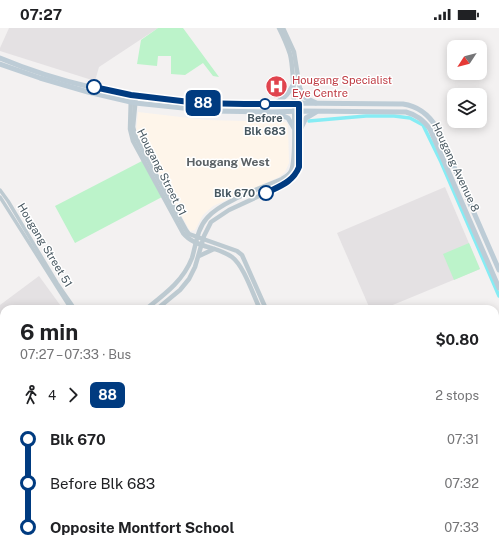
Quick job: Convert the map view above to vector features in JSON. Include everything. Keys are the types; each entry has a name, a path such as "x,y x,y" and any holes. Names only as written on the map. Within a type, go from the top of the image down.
{"main road":[{"name":"Hougang Avenue 8","path":"0,58 89,87 134,96 198,103 403,104 416,107 432,120 437,128 499,270"},
{"name":"Hougang Avenue 8","path":"0,64 40,78 88,92 133,102 197,110 273,112 406,112 418,116 430,129 499,288"},
{"path":"273,104 283,99 289,93 294,83"},
{"path":"300,89 306,98 319,104"},
{"path":"300,130 306,118 319,111"},
{"path":"273,112 288,118 294,128"},
{"path":"462,202 468,199"},
{"path":"482,248 488,245"}],"street":[{"path":"162,305 180,290 189,279 195,268 202,245 200,229 206,218 221,206 287,176 292,166 296,104 290,53 279,28"},
{"path":"283,28 294,52 300,89 296,104"},
{"name":"Hougang Street 61","path":"134,96 133,127 136,138 188,236 193,254"},
{"path":"151,305 174,286 188,267 196,243 206,231 210,222 221,214 285,184 296,174 299,167 300,130 296,111"},
{"name":"Hougang Street 51","path":"0,190 72,305"},
{"name":"Hougang Street 51","path":"0,197 68,305"},
{"path":"188,236 200,229"},
{"path":"206,231 206,235 212,242"},
{"path":"188,236 212,242 237,251 242,255 264,305"},
{"path":"188,236 196,243 214,249 233,258 243,272 258,305"},
{"path":"199,256 214,249"}],"shaded area":[{"path":"9,28 158,28 99,67 95,81 0,51"},
{"path":"138,112 207,120 286,122 288,125 289,163 285,172 279,177 213,206 203,215 195,230 190,231 136,132"},
{"path":"445,187 480,269 393,305 368,305 337,233"},
{"path":"39,276 60,305 0,305"}],"green space":[{"path":"158,28 183,28 219,77 213,76 203,63 185,75 171,74 171,56 158,56 157,66 137,64 141,40"},
{"path":"142,161 162,197 75,243 55,206"},
{"path":"469,243 480,269 454,280 443,254"}],"waterway":[{"path":"309,121 366,116 394,116 410,118 423,125 441,162 499,296"}],"bus line":[{"name":"88","path":"94,87 131,95 182,102 299,104 299,167 292,179 266,193"}],"place":[{"name":"Hougang Specialist Eye Centre","path":"276,86"},
{"name":"Before Blk 683","path":"265,104"},
{"name":"Blk 670","path":"266,193"}],"district":[{"name":"Hougang West","path":"228,162"}]}
